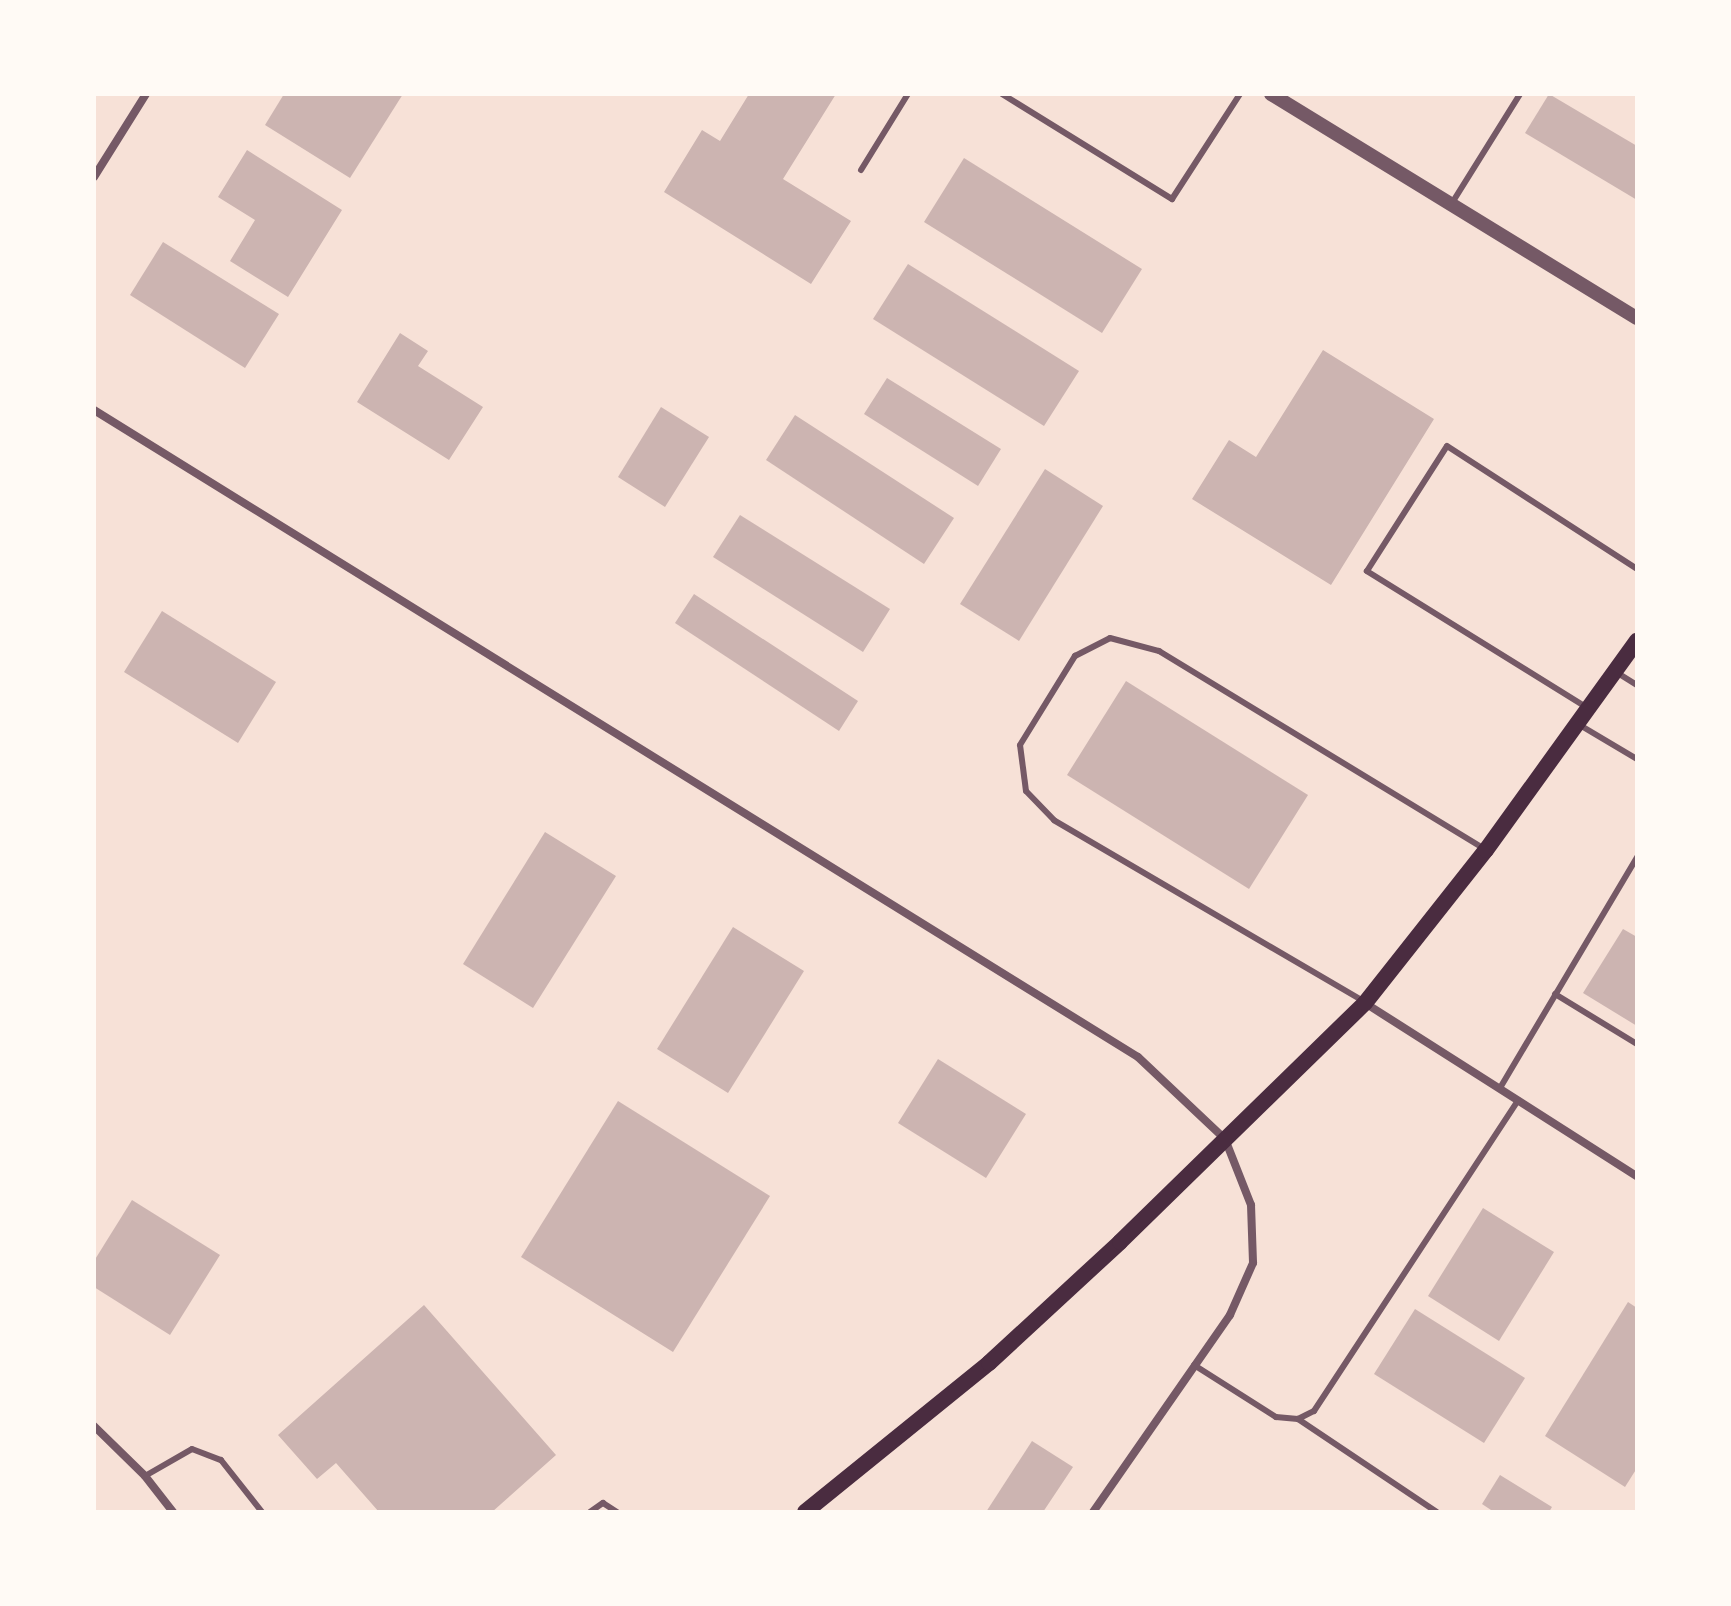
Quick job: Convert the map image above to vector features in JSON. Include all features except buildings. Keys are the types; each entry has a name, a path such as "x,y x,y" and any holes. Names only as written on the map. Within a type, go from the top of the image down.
{"main road":[{"path":"805,1512 989,1363 1120,1242 1365,1003 1486,850 1637,641"}],"street":[{"path":"94,177 146,94"},
{"path":"1271,94 1637,318"},
{"path":"94,410 1138,1057 1225,1139 1251,1205 1253,1263 1230,1315 1193,1364 1093,1512"},
{"path":"1365,1003 1637,1176"},
{"path":"94,1426 145,1476 173,1512"}],"lane":[{"path":"861,170 908,94"},
{"path":"1002,94 1172,199 1240,94"},
{"path":"1451,204 1520,94"},
{"path":"1589,709 1367,571 1447,446 1637,569"},
{"path":"1365,1003 1054,820 1026,791 1020,745 1075,656 1110,638 1159,651 1486,850"},
{"path":"1616,672 1637,685"},
{"path":"1578,724 1637,759"},
{"path":"1500,1088 1637,857"},
{"path":"1555,994 1637,1044"},
{"path":"1298,1419 1314,1411 1518,1100"},
{"path":"1193,1364 1276,1417 1298,1419 1437,1512"},
{"path":"145,1476 192,1449 221,1460 262,1512"},
{"path":"590,1512 603,1503 617,1512"}]}
